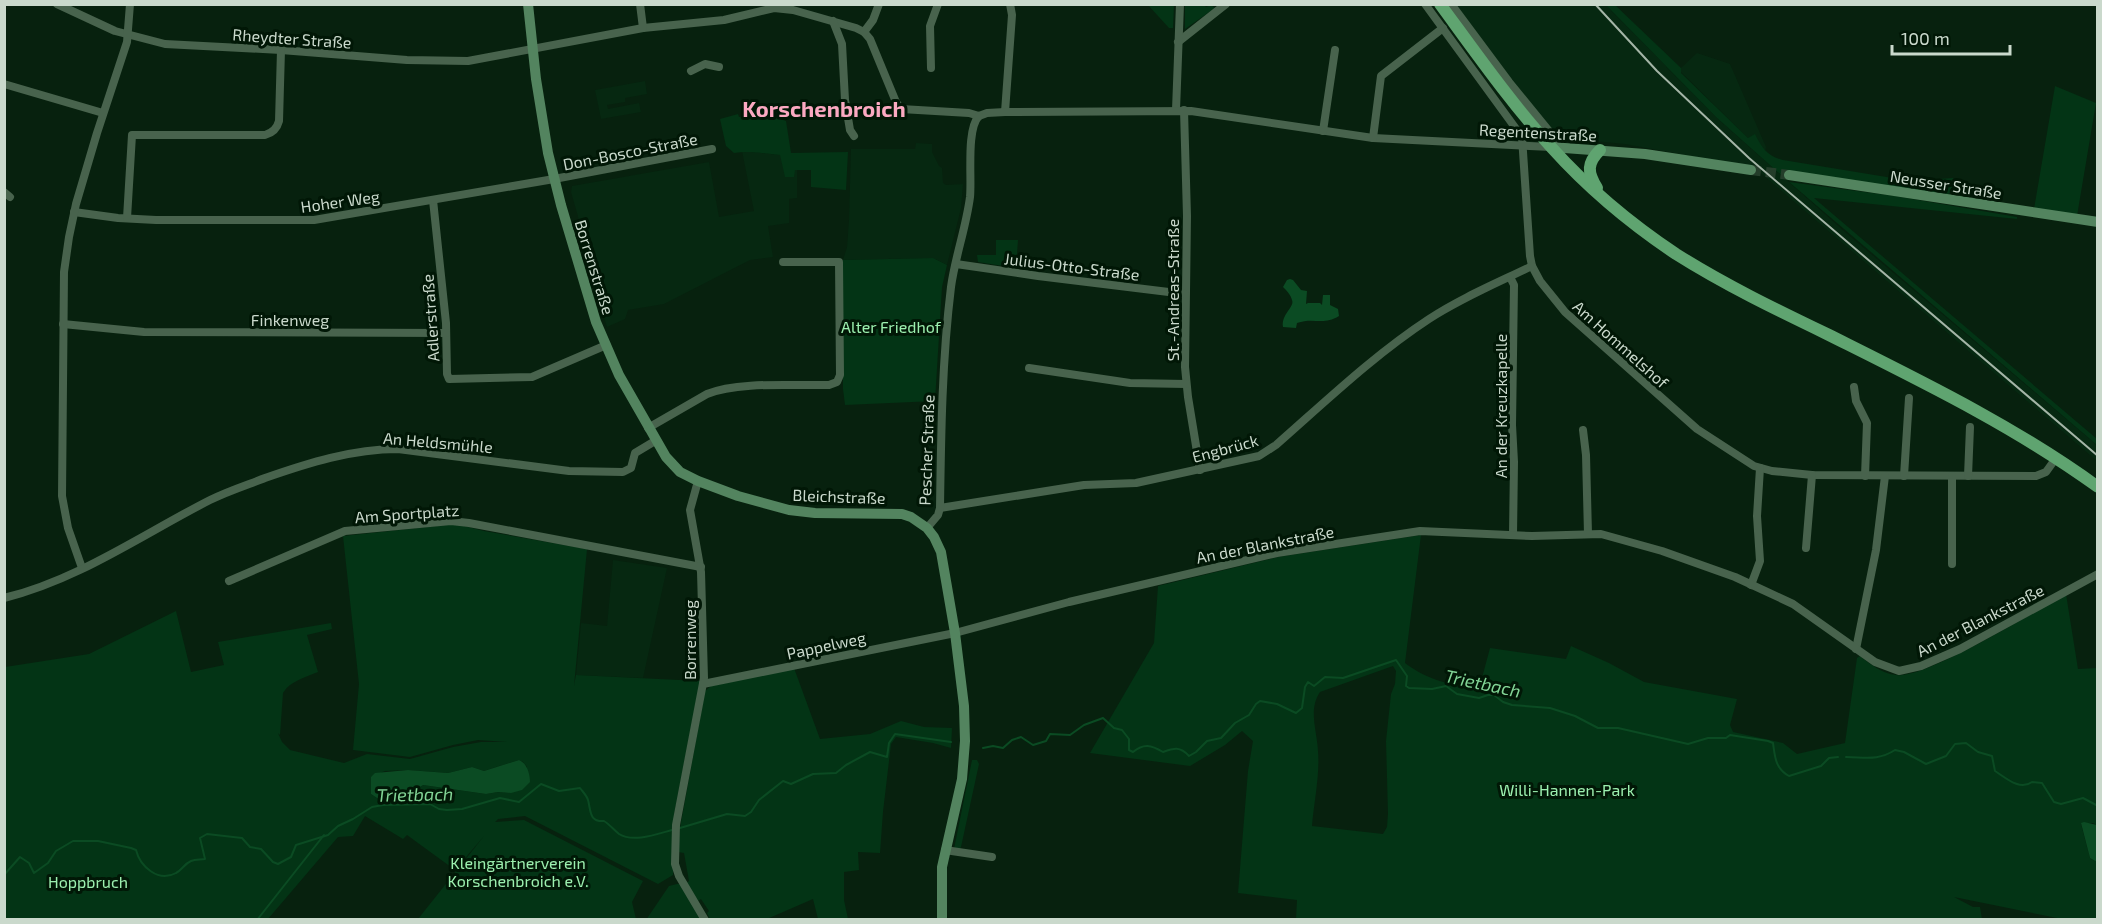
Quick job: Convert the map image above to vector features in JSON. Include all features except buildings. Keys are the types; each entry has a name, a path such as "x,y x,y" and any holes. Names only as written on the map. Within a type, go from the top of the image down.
{"main road":[{"name":"Borrenstraße","path":"528,4 541,117 554,179 596,322 604,346 648,428 669,461 680,472"},
{"path":"1440,4 1508,95 1602,196 1651,236 1722,281 1958,400 2056,458 2097,488"},
{"name":"Regentenstraße","path":"1557,147 1600,150 1751,170"},
{"path":"1600,150 1590,161 1588,170 1602,196"},
{"name":"Neusser Straße","path":"1789,175 2097,222"},
{"name":"Bleichstraße","path":"680,472 738,496 789,510 815,513 896,513 911,517 927,528"},
{"name":"Pescher Straße","path":"927,528 942,556 955,633 965,729 959,795 945,850 942,874 942,920"}],"street":[{"name":"Rheydter Straße","path":"57,4 104,27 172,45 281,50 407,60 459,61 532,50 643,28 717,21 774,8 793,10 858,28 864,32"},
{"path":"4,598 41,587 82,568 68,528 62,496 65,261 74,212 128,35 130,4"},
{"path":"640,4 643,28"},
{"path":"864,32 873,20 879,4"},
{"path":"932,68 930,26 938,4"},
{"path":"1005,112 1012,15 1010,4"},
{"name":"St.-Andreas-Straße","path":"1180,4 1178,42 1180,110 1187,216 1186,384 1200,470"},
{"path":"1178,42 1226,4"},
{"path":"1425,4 1520,134 1524,146"},
{"path":"1451,4 1557,147"},
{"path":"833,21 842,44 845,100 850,130 854,136"},
{"path":"1373,138 1381,76 1443,28"},
{"name":"Regentenstraße","path":"864,32 872,44 901,109 969,113 979,116 1005,112 1180,110 1373,138 1557,147"},
{"path":"127,219 132,135 270,134 279,121 281,50"},
{"path":"1323,131 1335,50"},
{"path":"691,71 705,64 719,67"},
{"path":"4,84 103,114"},
{"name":"Pescher Straße","path":"927,528 938,515 940,508 944,381 951,289 970,198 972,129 979,116"},
{"name":"Am Hommelshof","path":"1524,146 1532,266 1551,297 1705,435 1741,459 1760,468 1777,472 1812,475 2038,476 2046,472 2056,458"},
{"name":"Don-Bosco-Straße","path":"554,179 712,149"},
{"name":"Hoher Weg","path":"74,212 127,219 304,221 554,179"},
{"name":"Adlerstraße","path":"433,200 446,333 447,375 451,379 532,377 604,346"},
{"path":"648,428 707,394 721,390 837,383 840,375 839,262 783,262"},
{"name":"Julius-Otto-Straße","path":"956,264 1185,294"},
{"name":"Engbrück","path":"940,508 1084,485 1132,484 1248,460 1268,452 1382,354 1422,323 1458,302 1532,266"},
{"name":"An der Kreuzkapelle","path":"1510,277 1514,285 1513,536"},
{"name":"Finkenweg","path":"63,324 134,332 446,333"},
{"path":"1029,368 1130,383 1186,384"},
{"path":"1854,387 1856,400 1867,423 1864,476"},
{"path":"1904,476 1909,398"},
{"path":"1968,476 1970,428"},
{"path":"1583,430 1588,534"},
{"name":"An Heldsmühle","path":"82,568 220,495 289,470 344,454 378,449 404,449 569,471 623,472 630,470 635,453 656,441"},
{"path":"1751,585 1760,561 1757,508 1760,468"},
{"path":"1806,548 1812,475"},
{"path":"1856,649 1876,550 1885,476"},
{"path":"1952,476 1952,564"},
{"name":"Borrenweg","path":"698,481 690,514 701,567 703,684 676,831 676,870 705,920"},
{"name":"Am Sportplatz","path":"229,581 345,531 451,521 625,551 701,567"},
{"name":"An der Blankstraße","path":"955,633 1069,602 1285,552 1428,530 1513,536 1588,534 1607,535 1662,551 1751,585 1798,606 1875,662 1899,671 1913,669 1966,646 2097,574"},
{"name":"Pappelweg","path":"703,684 955,633"},
{"path":"945,850 992,857"}],"shaded area":[{"path":"1453,5 1606,5 1716,117 1845,232 2097,445 2097,461 1755,168 1625,144 1562,138 1549,128"},
{"path":"1697,53 1730,64 1766,147 1765,152 1760,144 1748,138 1681,72 1681,68"},
{"path":"645,81 647,94 625,98 625,102 607,105 608,109 639,103 641,112 601,119 595,90"},
{"path":"916,143 932,144 932,152 942,168 943,183 946,185 963,184 961,208 947,265 933,258 843,260 847,247 849,220 851,149 915,149"},
{"path":"742,151 781,155 797,170 797,198 789,199 789,223 768,226 773,257 750,260 664,304 628,310 625,319 607,327 587,263 583,234 571,192 572,186 709,162 719,217 754,211"},
{"path":"1290,279 1301,290 1307,291 1306,304 1320,303 1322,305 1323,295 1330,295 1330,305 1338,309 1339,316 1323,321 1297,323 1296,328 1283,327 1284,318 1292,303 1291,296 1283,287"},
{"path":"613,560 667,568 643,678 576,675 581,623 607,626"},
{"path":"519,760 528,769 530,782 522,790 511,793 486,794 423,785 411,792 392,798 377,798 371,794 371,777 375,773 408,770 448,773 472,767 484,771"},
{"path":"2081,823 2097,825 2097,862 2090,858"}],"green space":[{"path":"1148,5 1174,5 1173,28 1169,28"},
{"path":"1185,5 1204,5 1206,7 1211,5 1215,8 1185,29"},
{"path":"1606,5 1615,5 1681,68 1681,73 1748,138 1755,134 1769,154 1783,160 1911,181 1953,178 1958,185 1956,190 1948,194 1784,172 1788,181 1716,117"},
{"path":"2055,86 2096,103 2077,216 2034,209"},
{"path":"763,112 786,121 791,153 848,152 846,190 811,187 811,170 795,170 794,177 785,177 780,155 734,153 726,146 720,119 738,114 739,117"},
{"path":"1789,182 1895,196 2017,217 2017,219 1814,198 2097,439 2097,445"},
{"path":"996,240 1018,240 1016,268 978,262 977,255 996,255"},
{"name":"Alter Friedhof","path":"933,258 947,265 942,287 935,401 845,405 843,260"},
{"path":"456,524 587,549 574,686 576,675 700,681 674,815 673,875 658,884 525,816 498,819 495,822 524,820 643,881 632,902 636,919 418,919 484,836 455,870 407,835 403,839 365,816 353,836 338,837 268,919 5,920 5,667 89,654 176,611 191,672 224,665 218,642 331,623 332,629 307,635 318,672 294,682 283,693 280,735 278,733 282,742 290,750 344,763 367,754 410,759 481,742 507,742 478,740 410,757 353,750 359,684 343,536","holes":["519,760 527,767 511,793 486,794 423,785 377,798 371,794 371,777 385,771 448,773 472,767 484,771"]},
{"name":"Willi-Hannen-Park","path":"1421,535 1405,663 1422,674 1440,681 1479,689 1490,648 1566,659 1571,646 1644,682 1737,699 1730,725 1733,732 1783,743 1797,754 1845,743 1857,658 1860,656 1886,673 1896,675 1911,673 1955,656 2066,594 2078,669 2097,668 2097,825 2081,824 2090,858 2097,862 2097,919 2062,919 1954,897 1973,907 1980,907 1982,919 1296,919 1297,900 1238,893 1248,771 1253,741 1242,731 1225,745 1190,766 1090,753 1154,643 1158,586 1278,557","holes":["1393,666 1396,671 1386,741 1387,827 1383,834 1312,826 1318,779 1314,720 1316,699 1320,692"]},
{"path":"794,668 820,739 870,734 901,721 924,727 952,728 951,748 896,737 891,744 880,853 858,852 859,870 844,872 844,900 848,919 818,919 813,899 767,919 710,919 707,913 709,911 701,899 698,901 686,883 689,881 684,853 678,852 680,828 705,691 711,686"},
{"path":"972,760 977,760 979,764 959,850 954,849"},
{"path":"680,884 704,920 646,920 669,886"}],"waterway":[{"name":"Trietbach","path":"983,748 993,746 1003,748 1012,740 1021,737 1033,745 1046,741 1050,734 1070,735 1084,725 1103,718 1114,728 1122,730 1129,739 1129,750 1133,752 1148,746 1163,752 1180,749 1189,756 1207,741 1221,738 1235,723 1249,715 1260,701 1277,704 1296,713 1302,708 1308,682 1314,686 1325,677 1343,678 1396,660 1407,676 1406,686 1409,688 1432,689 1446,686 1457,694 1479,698 1494,695 1512,705 1550,708 1575,716 1598,728 1618,728 1688,744 1708,738 1726,738 1730,735 1768,741 1773,743 1778,766 1789,776 1821,766 1829,758 1838,757"},
{"name":"Trietbach","path":"680,828 727,814 745,816 751,812 759,800 783,781 791,784 813,774 836,773 870,752 887,757 889,743 895,734 951,742"},
{"name":"Trietbach","path":"1846,757 1877,757 1895,750 1904,752 1926,764 1946,756 1955,744 1966,743 1978,752 1992,756 1995,771 2013,782 2023,785 2032,782 2042,783 2054,802 2061,804 2083,798 2098,806"},
{"name":"Trietbach","path":"4,875 20,857 29,863 34,873 48,863 56,851 73,841 98,841 136,850 141,862 151,871 169,876 191,861 205,859 200,838 207,834 242,838 250,847 261,849 273,862 278,864 291,857 296,845 328,835 338,826 372,807 430,804 447,810 462,809 500,798 519,802 541,784 559,791 580,788 587,798 593,818 604,821 625,837 645,837 672,830"},
{"path":"257,920 324,835"}],"tunnel":[{"path":"1751,170 1789,175"}],"railway":[{"path":"1595,4 1657,71 1749,158 2098,456"}],"district":[{"name":"Korschenbroich","path":"824,108"}],"park label":[{"name":"Kleingärtnerverein Korschenbroich e.V.","path":"518,871"},
{"name":"Hoppbruch","path":"88,881"}]}
